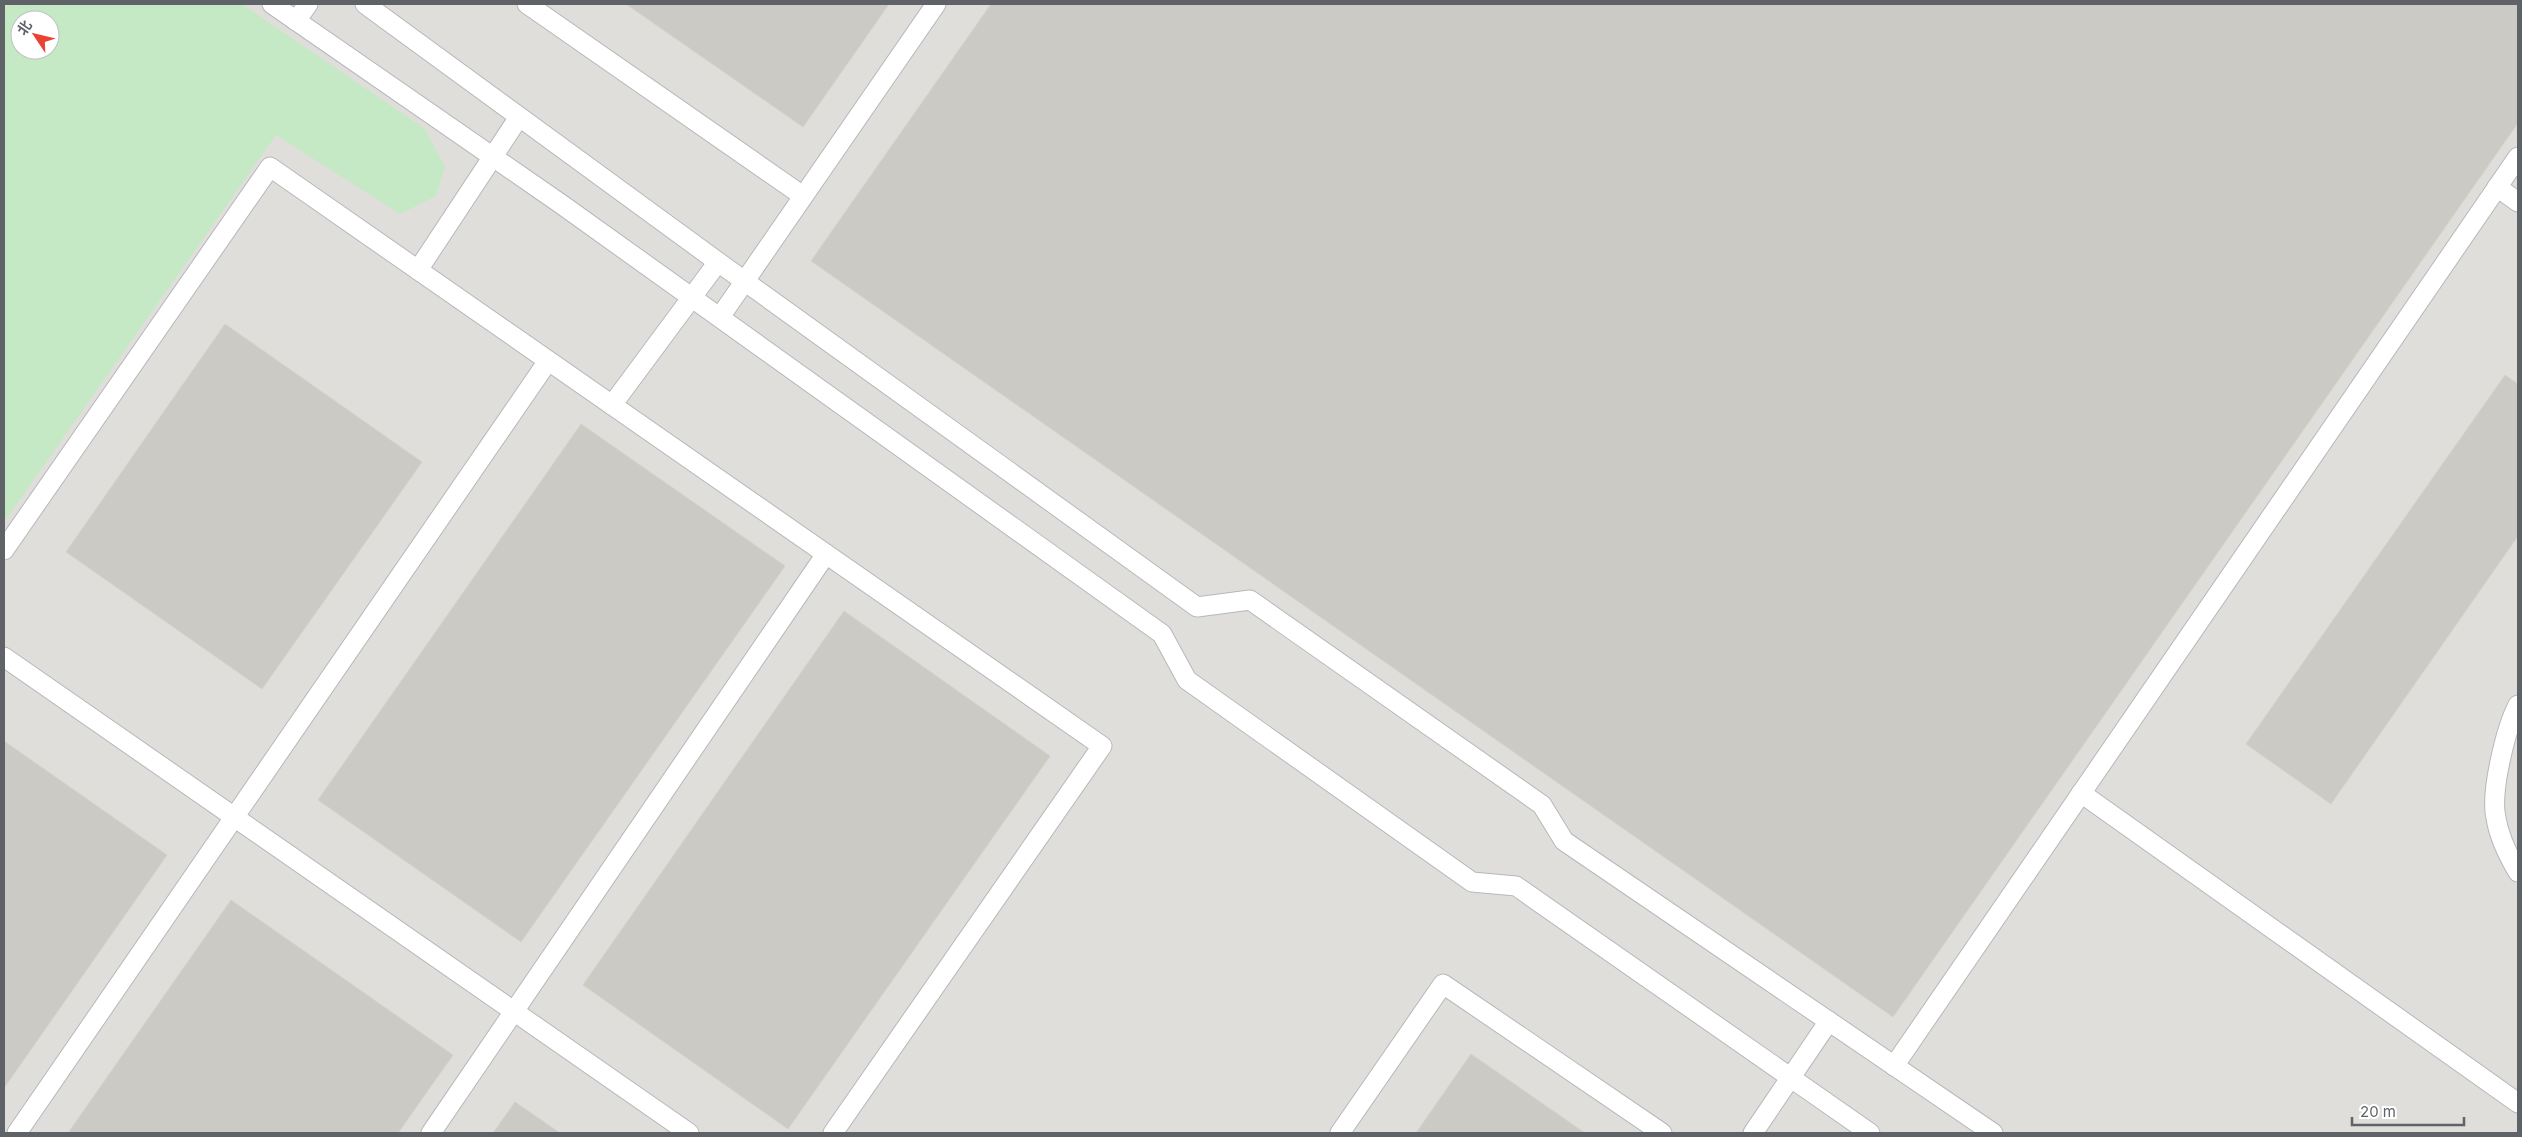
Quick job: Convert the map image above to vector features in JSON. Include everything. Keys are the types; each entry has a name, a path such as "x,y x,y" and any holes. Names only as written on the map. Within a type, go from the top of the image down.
{"lane":[{"path":"272,4 493,156 1162,634 1187,680 1455,870 1472,882 1516,886 1870,1133"},
{"path":"296,21 308,4"},
{"path":"364,4 1197,608 1250,600 1542,805 1564,841 1993,1133"},
{"path":"527,4 803,196"},
{"path":"720,317 936,4"},
{"path":"418,270 519,116"},
{"path":"1894,1066 2518,156"},
{"path":"4,550 270,167 1102,746 833,1133"},
{"path":"2497,188 2518,202"},
{"path":"612,405 718,262"},
{"path":"18,1133 548,361"},
{"path":"431,1133 826,554"},
{"path":"4,657 689,1133"},
{"path":"2518,705 2511,718 2498,769 2495,818 2510,858 2518,872"},
{"path":"2081,793 2518,1103"},
{"path":"1340,1133 1442,984 1662,1133"},
{"path":"1753,1133 1829,1022"}],"shaded area":[{"path":"4,4 2518,4 2518,1133 4,1133"}],"green space":[{"path":"4,4 242,4 425,129 445,167 436,196 400,214 276,135 4,522"}],"building":[{"path":"626,4 889,4 803,127"},
{"path":"991,4 2518,4 2518,123 1893,1017 811,261"},
{"path":"225,324 422,462 262,689 66,552"},
{"path":"2505,375 2518,384 2518,536 2331,804 2246,744"},
{"path":"581,424 785,566 521,942 318,800"},
{"path":"844,611 1050,756 788,1129 583,985"},
{"path":"4,741 167,855 4,1088"},
{"path":"231,900 453,1055 398,1133 68,1133"},
{"path":"1471,1054 1585,1133 1416,1133"},
{"path":"515,1102 560,1133 493,1133"}]}
